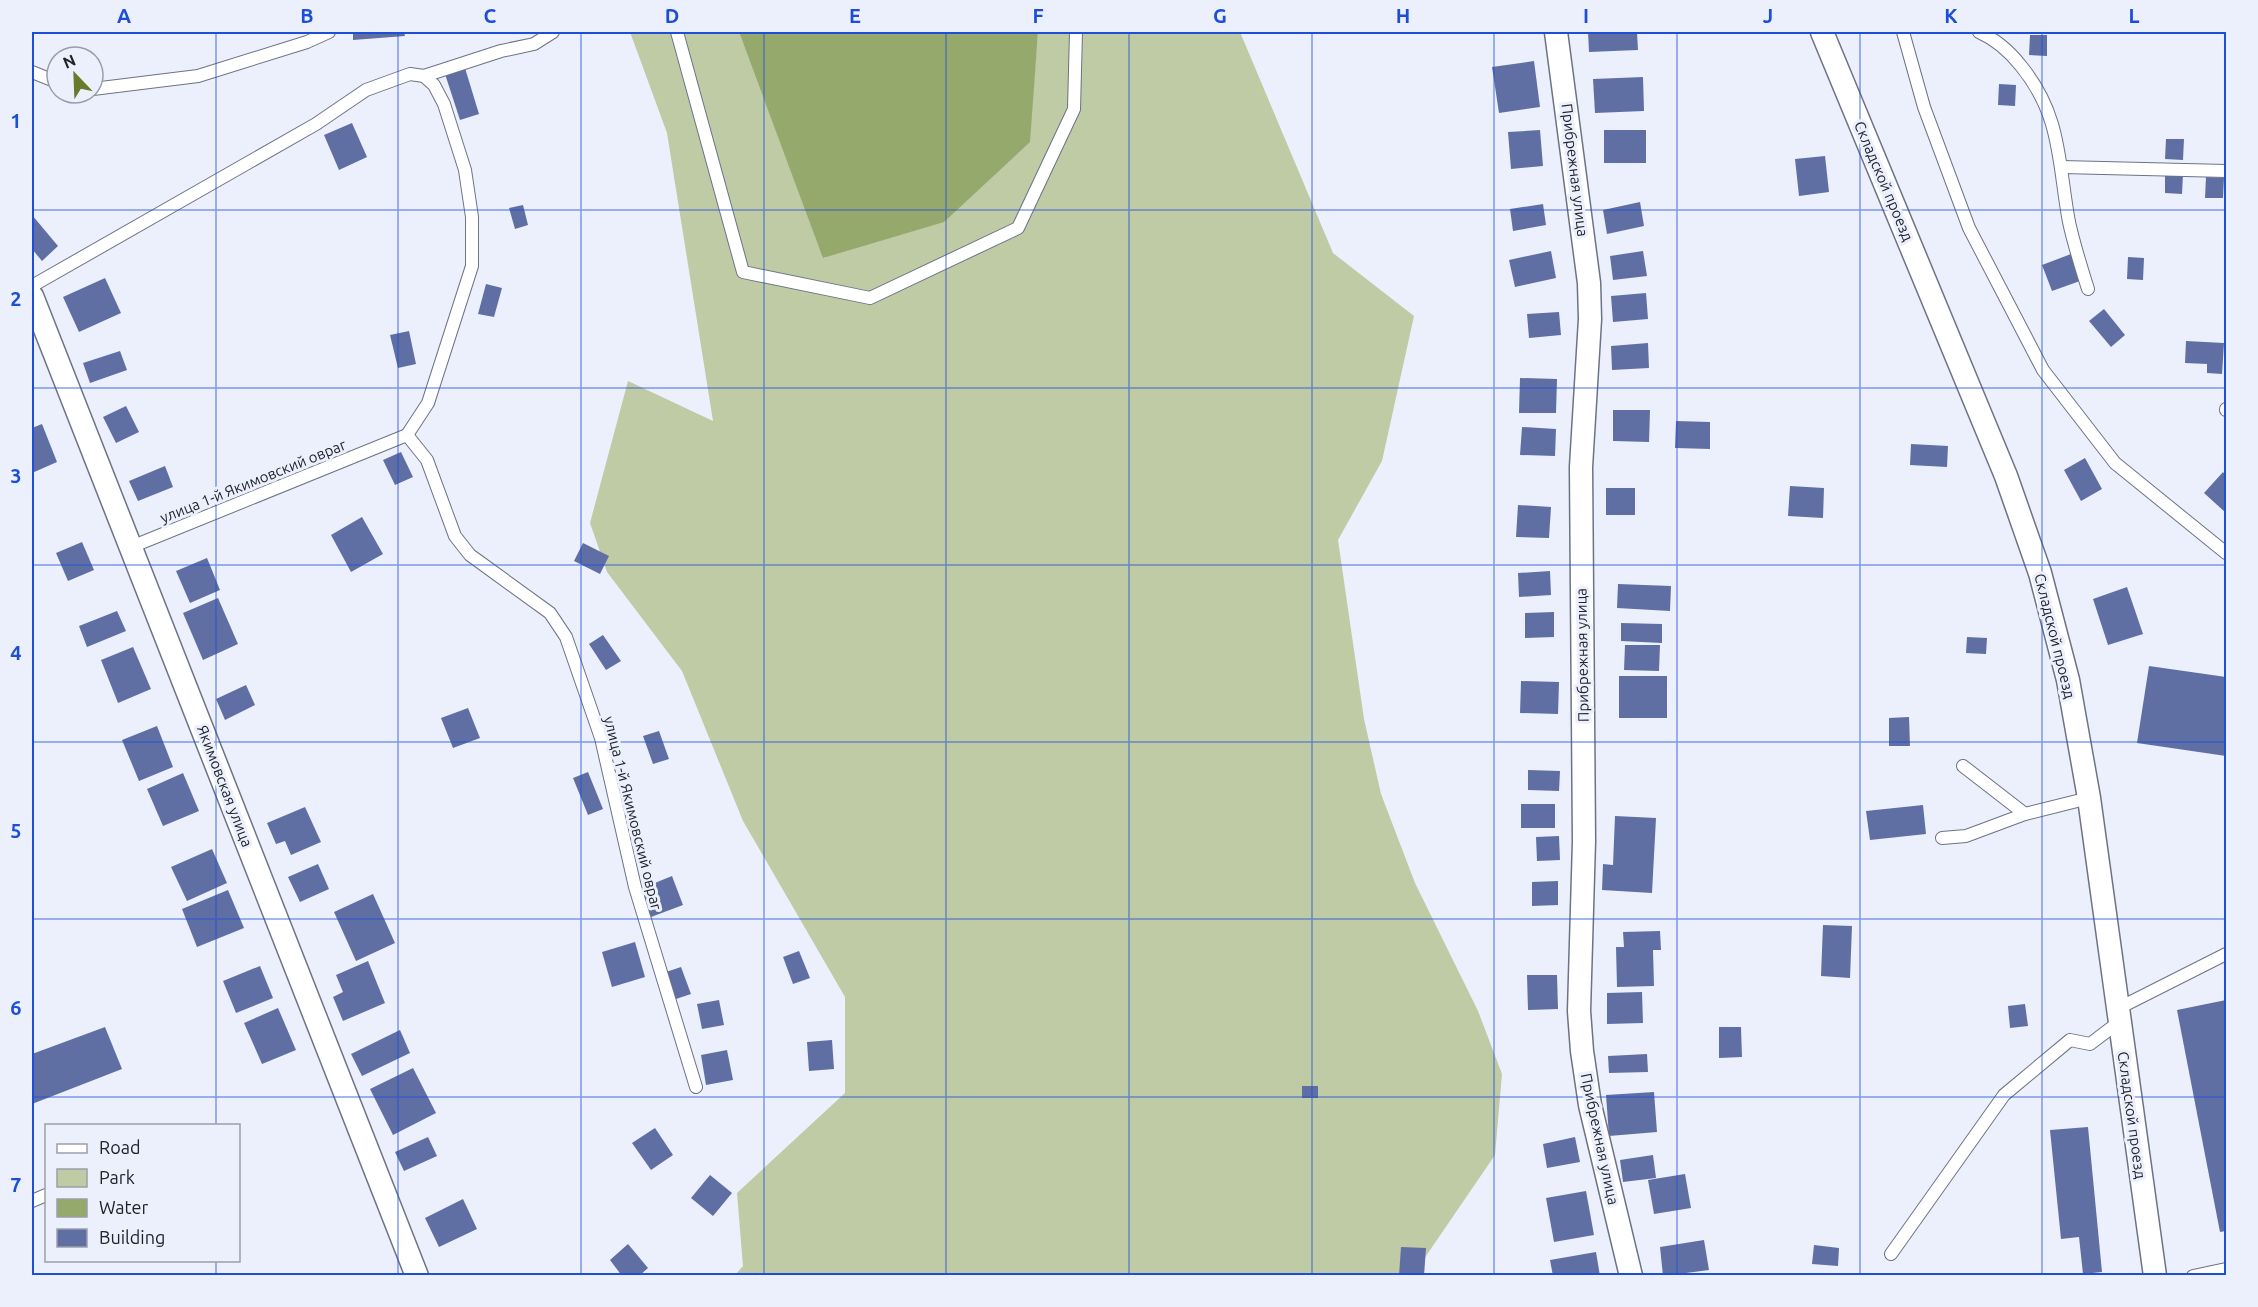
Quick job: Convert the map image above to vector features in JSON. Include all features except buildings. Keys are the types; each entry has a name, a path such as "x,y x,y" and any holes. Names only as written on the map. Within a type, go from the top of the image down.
{"street":[{"name":"Прибрежная улица","path":"1557,32 1589,283 1590,319 1581,467 1584,830 1579,1011 1581,1051 1590,1105 1631,1275"},
{"name":"Складской проезд","path":"1822,32 2006,476 2040,573 2068,680 2089,798 2155,1275"},
{"name":"Якимовская улица","path":"32,296 417,1275"}],"lane":[{"path":"105,88 198,76 307,42 329,32"},
{"path":"32,286 306,130 366,90 410,74 424,76 501,51 534,44 554,32"},
{"path":"677,32 743,272 870,298 1018,228 1074,109 1076,32"},
{"path":"1903,32 1924,107 1969,228 2043,370 2115,463 2226,553"},
{"path":"1979,32 1990,37 2014,58 2033,81 2046,102 2055,128 2069,220 2088,289"},
{"path":"407,435 428,403 472,267 472,218 465,170 444,105 434,85 424,76"},
{"path":"2062,167 2226,171"},
{"name":"улица 1-й Якимовский овраг","path":"131,547 407,435 427,460 455,536 470,555 550,613 566,637 601,738 635,887 696,1087"},
{"path":"1963,766 2025,814"},
{"path":"1942,838 1966,836 2025,814 2089,798"},
{"path":"1891,1254 2004,1095 2070,1040 2090,1044 2118,1016 2226,954"},
{"path":"2193,1275 2226,1269"}],"green space":[{"path":"630,32 739,32 824,258 1029,142 1038,32 1240,32 1333,253 1414,316 1382,461 1338,540 1364,719 1381,794 1415,883 1478,1011 1502,1074 1495,1155 1413,1275 735,1275 743,1266 737,1193 845,1093 845,997 743,821 682,671 607,572 590,523 628,381 713,421 667,133"}],"water":[{"path":"739,32 1038,32 1030,142 944,222 823,258"}]}
